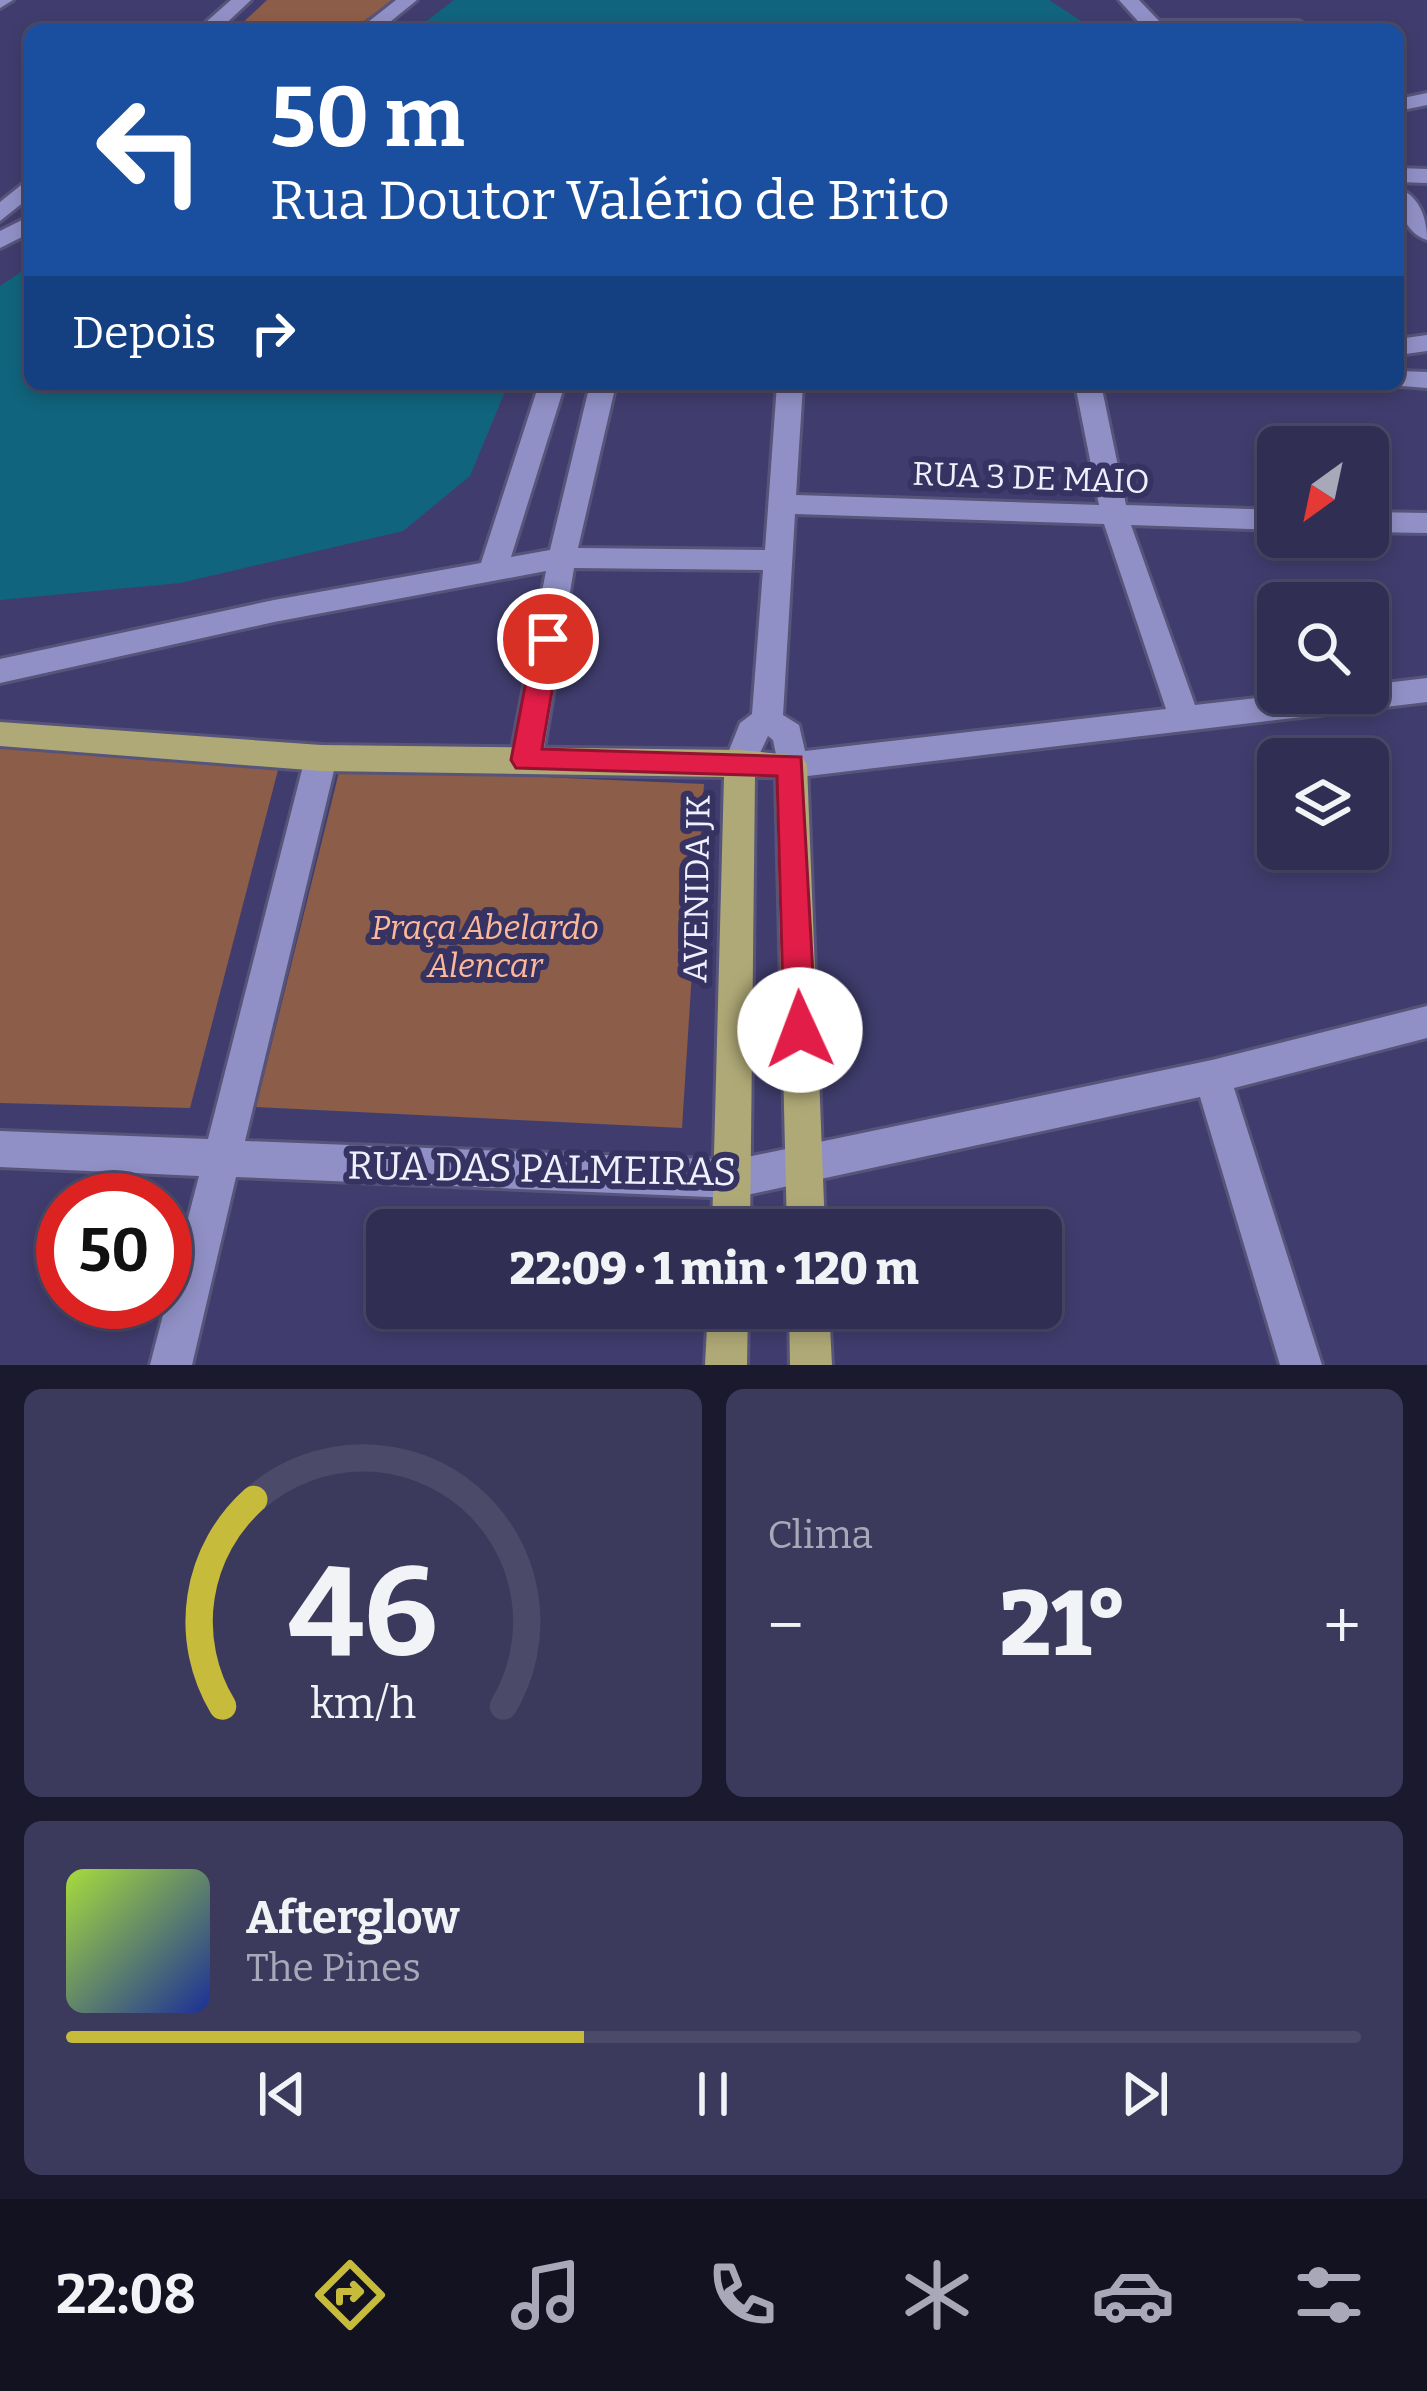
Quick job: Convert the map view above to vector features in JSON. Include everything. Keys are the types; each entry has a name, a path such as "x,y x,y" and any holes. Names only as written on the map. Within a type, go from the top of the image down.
{"main road":[{"path":"0,734 321,758 791,765 805,1209"},
{"name":"AVENIDA JK","path":"732,1209 740,763"},
{"path":"726,1365 727,1329"},
{"path":"810,1329 811,1365"}],"street":[{"path":"214,24 242,0"},
{"path":"376,24 408,0"},
{"path":"1128,0 1151,24"},
{"path":"0,214 24,190"},
{"path":"1404,202 1427,232"},
{"path":"493,569 550,390"},
{"path":"526,760 562,558 602,390"},
{"path":"790,390 767,720 788,734 791,765 1427,690"},
{"path":"1089,390 1115,517 1185,719"},
{"name":"RUA 3 DE MAIO","path":"782,505 1257,520"},
{"path":"1389,522 1427,523"},
{"path":"0,671 562,558 777,560"},
{"name":"AVENIDA JK","path":"740,763 751,732 767,720"},
{"path":"171,1365 321,758"},
{"name":"RUA DAS PALMEIRAS","path":"0,1149 733,1179 1213,1077 1427,1022"},
{"path":"1213,1077 1301,1365"}],"green space":[{"path":"267,0 394,0 360,24 241,24"},
{"path":"0,747 278,770 190,1108 0,1103"},
{"name":"Praça Abelardo Alencar","path":"340,768 704,784 682,1128 256,1107"}],"water":[{"path":"454,0 1049,0 1086,24 423,24"},
{"path":"24,270 24,390 506,390 470,476 403,531 180,583 0,600 0,286"}],"route":[{"path":"548,639 526,760 791,765 800,1030"}]}
